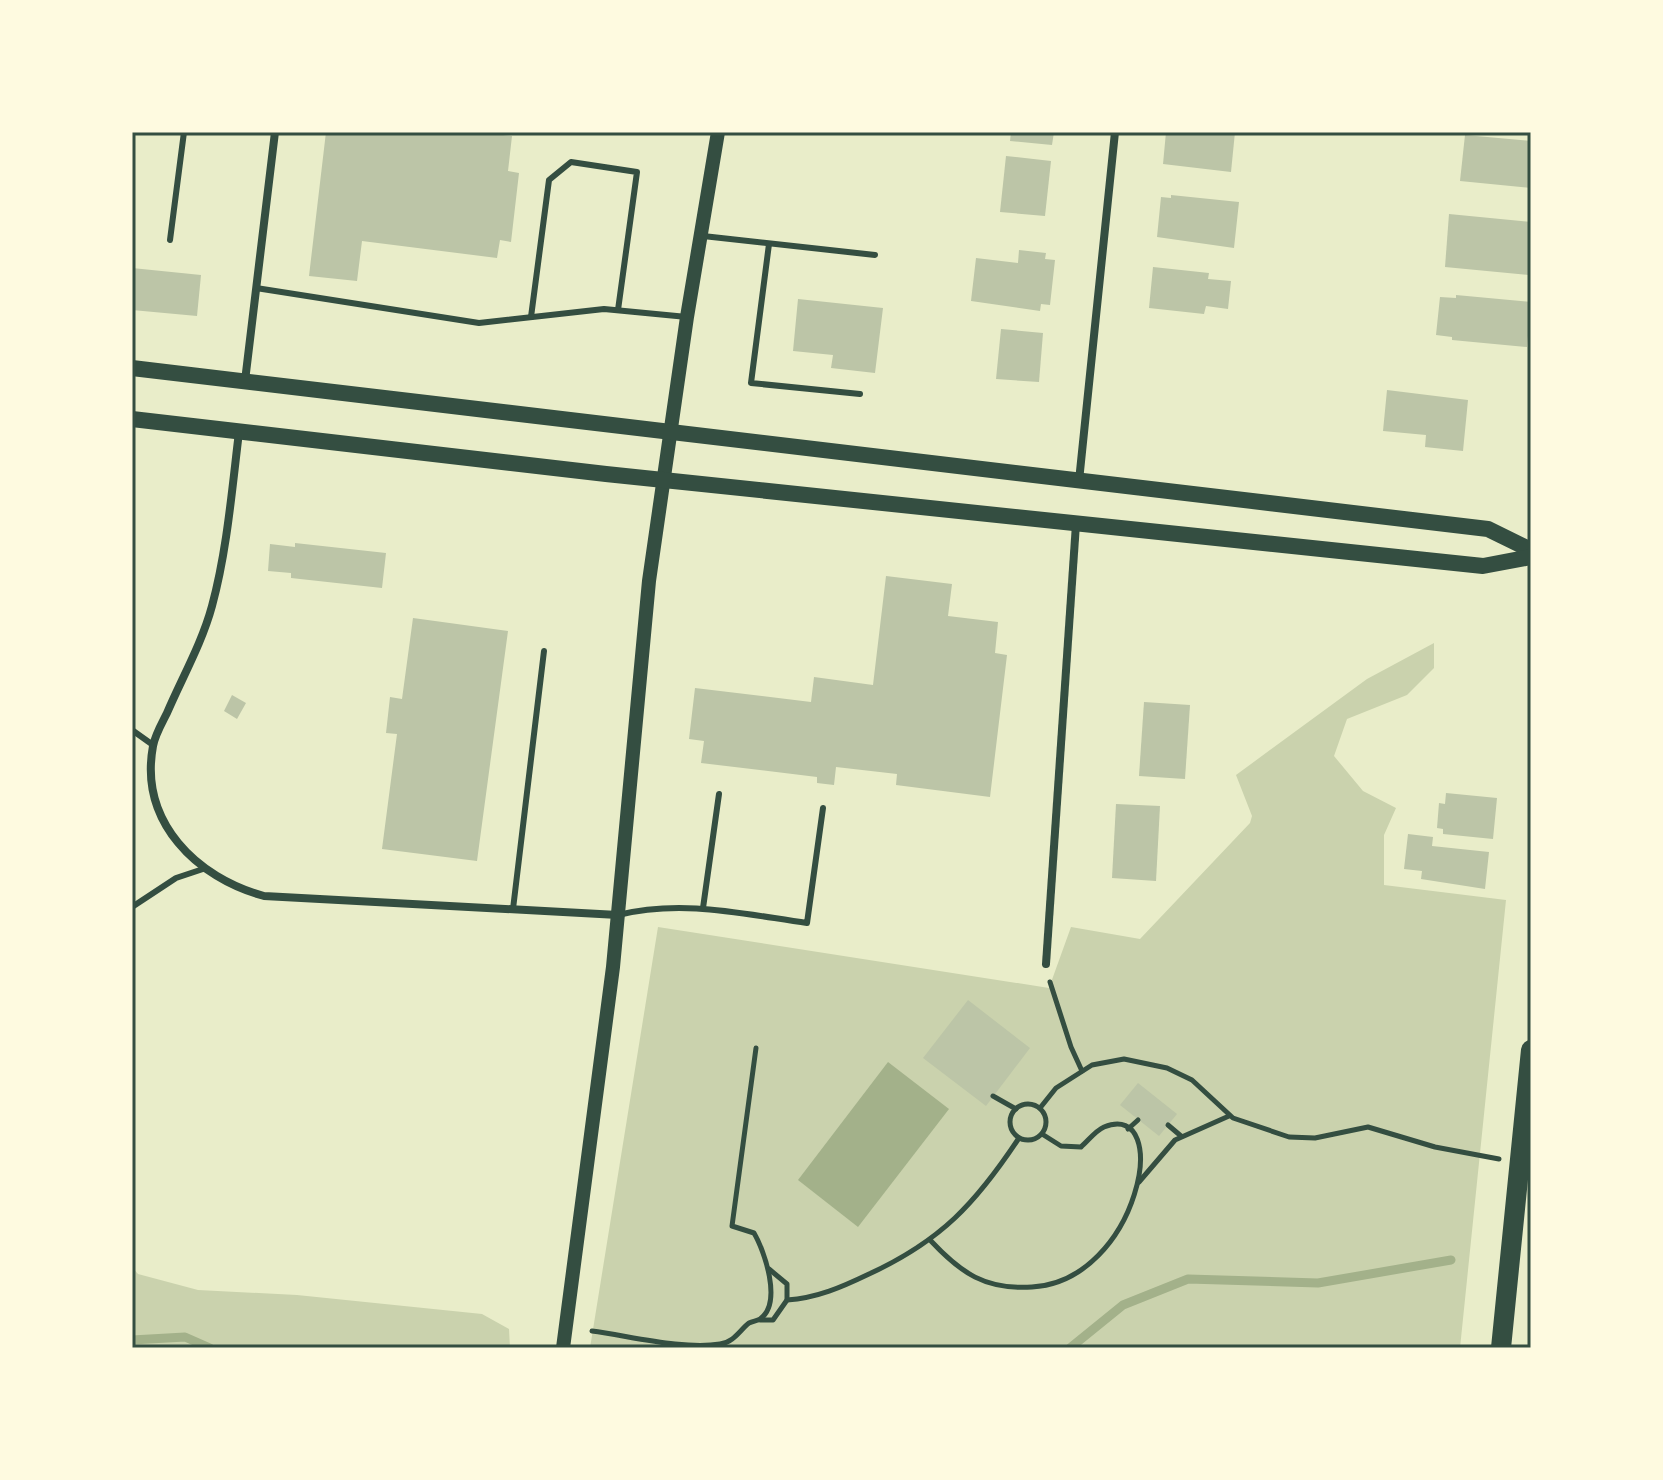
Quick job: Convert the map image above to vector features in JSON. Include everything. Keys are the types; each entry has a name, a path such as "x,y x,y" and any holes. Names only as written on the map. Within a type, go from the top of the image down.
{"main road":[{"path":"132,368 1488,529 1531,550"},
{"path":"132,419 663,480 1483,566 1531,557"},
{"path":"1501,1348 1531,1050"}],"street":[{"path":"245,382 275,132"},
{"path":"563,1348 618,915 644,628 699,236 718,132"},
{"path":"1079,481 1115,132"},
{"path":"239,432 213,602 153,745 151,776 166,827 180,848 203,869 244,891 264,896 618,915"},
{"path":"1046,964 1076,523"}],"lane":[{"path":"170,240 184,132"},
{"path":"531,317 549,180 571,162 637,172 618,310"},
{"path":"699,236 875,255"},
{"path":"769,244 751,383 860,394"},
{"path":"256,288 479,323 618,310 687,317"},
{"path":"513,909 544,651"},
{"path":"132,730 153,745"},
{"path":"703,908 719,794"},
{"path":"618,915 649,907 703,908 807,923 823,808"},
{"path":"132,907 176,878 203,869"}],"path":[{"path":"1046,964 1056,1004 1082,1071"},
{"path":"756,1048 732,1226 754,1233 764,1250 769,1268 769,1293 760,1320"},
{"path":"1040,1108 1056,1088 1092,1065 1124,1059 1167,1068 1192,1080 1229,1116 1289,1137 1315,1138 1368,1127 1458,1152 1519,1161"},
{"path":"993,1096 1016,1109"},
{"path":"1026,1104 1040,1108 1047,1122 1042,1134 1034,1140 1019,1138 1010,1122 1016,1109 1026,1104"},
{"path":"931,1241 957,1268 974,1278 1019,1288 1074,1276 1112,1242 1136,1186 1155,1160 1181,1136 1229,1116"},
{"path":"1128,1129 1138,1120"},
{"path":"1168,1125 1181,1136"},
{"path":"1042,1134 1070,1148 1081,1147 1100,1128 1119,1126 1128,1129 1142,1147 1136,1186"},
{"path":"787,1300 813,1299 905,1258 931,1241 979,1195 1019,1138"},
{"path":"592,1331 695,1344 723,1344 736,1337 748,1324 773,1320 787,1300 787,1284 769,1268"}],"shaded area":[{"path":"1434,643 1434,668 1407,695 1347,719 1334,756 1363,791 1396,808 1384,835 1384,885 1506,900 1460,1348 590,1348 658,927 1049,988 1071,927 1140,939 1250,823 1252,816 1236,775 1367,679"},
{"path":"888,1062 949,1109 858,1227 798,1180"},
{"path":"132,1267 138,1274 198,1290 297,1295 482,1314 509,1329 510,1348 132,1348"}],"building":[{"path":"326,132 474,132 512,136 508,171 519,173 511,242 500,240 497,258 362,241 357,281 309,276"},
{"path":"1011,132 1054,132 1052,145 1010,141"},
{"path":"1166,132 1235,132 1231,172 1163,164"},
{"path":"1465,135 1531,141 1531,188 1460,181"},
{"path":"1006,156 1051,161 1045,216 1000,212"},
{"path":"1171,195 1239,202 1234,248 1157,237 1161,197 1171,198"},
{"path":"1449,214 1531,222 1529,275 1445,267"},
{"path":"1019,250 1046,253 1045,259 1055,260 1050,305 1041,304 1040,311 971,301 976,258 1018,263"},
{"path":"1153,267 1209,273 1208,279 1231,281 1228,309 1206,306 1204,314 1149,308"},
{"path":"132,268 201,275 197,316 132,310"},
{"path":"1456,295 1531,302 1527,347 1452,340 1452,337 1436,335 1440,297 1456,298"},
{"path":"798,299 883,308 875,373 831,368 833,355 793,351"},
{"path":"1001,329 1043,333 1039,382 996,379"},
{"path":"1387,390 1468,400 1463,451 1425,447 1426,435 1383,431"},
{"path":"295,543 386,553 382,588 291,578 291,573 268,571 270,544 295,547"},
{"path":"886,576 952,584 948,616 998,622 995,653 1007,655 990,797 896,785 897,774 836,767 834,785 817,783 817,777 701,763 704,741 689,739 695,688 811,702 814,677 873,685"},
{"path":"413,618 508,631 477,861 382,849 397,734 386,733 390,697 402,699"},
{"path":"232,695 246,703 237,719 224,711"},
{"path":"1144,702 1190,705 1185,779 1139,776"},
{"path":"1446,793 1497,798 1493,839 1443,834 1443,829 1437,828 1439,803 1445,804"},
{"path":"1116,804 1160,806 1156,881 1112,878"},
{"path":"1408,834 1433,837 1432,846 1489,852 1485,889 1421,879 1422,871 1404,869"},
{"path":"968,1000 1030,1048 986,1106 923,1058"},
{"path":"1138,1083 1177,1114 1159,1136 1120,1105"}],"waterway":[{"path":"1070,1348 1123,1305 1188,1279 1318,1283 1451,1260"},
{"path":"132,1340 185,1337 210,1348"}]}
